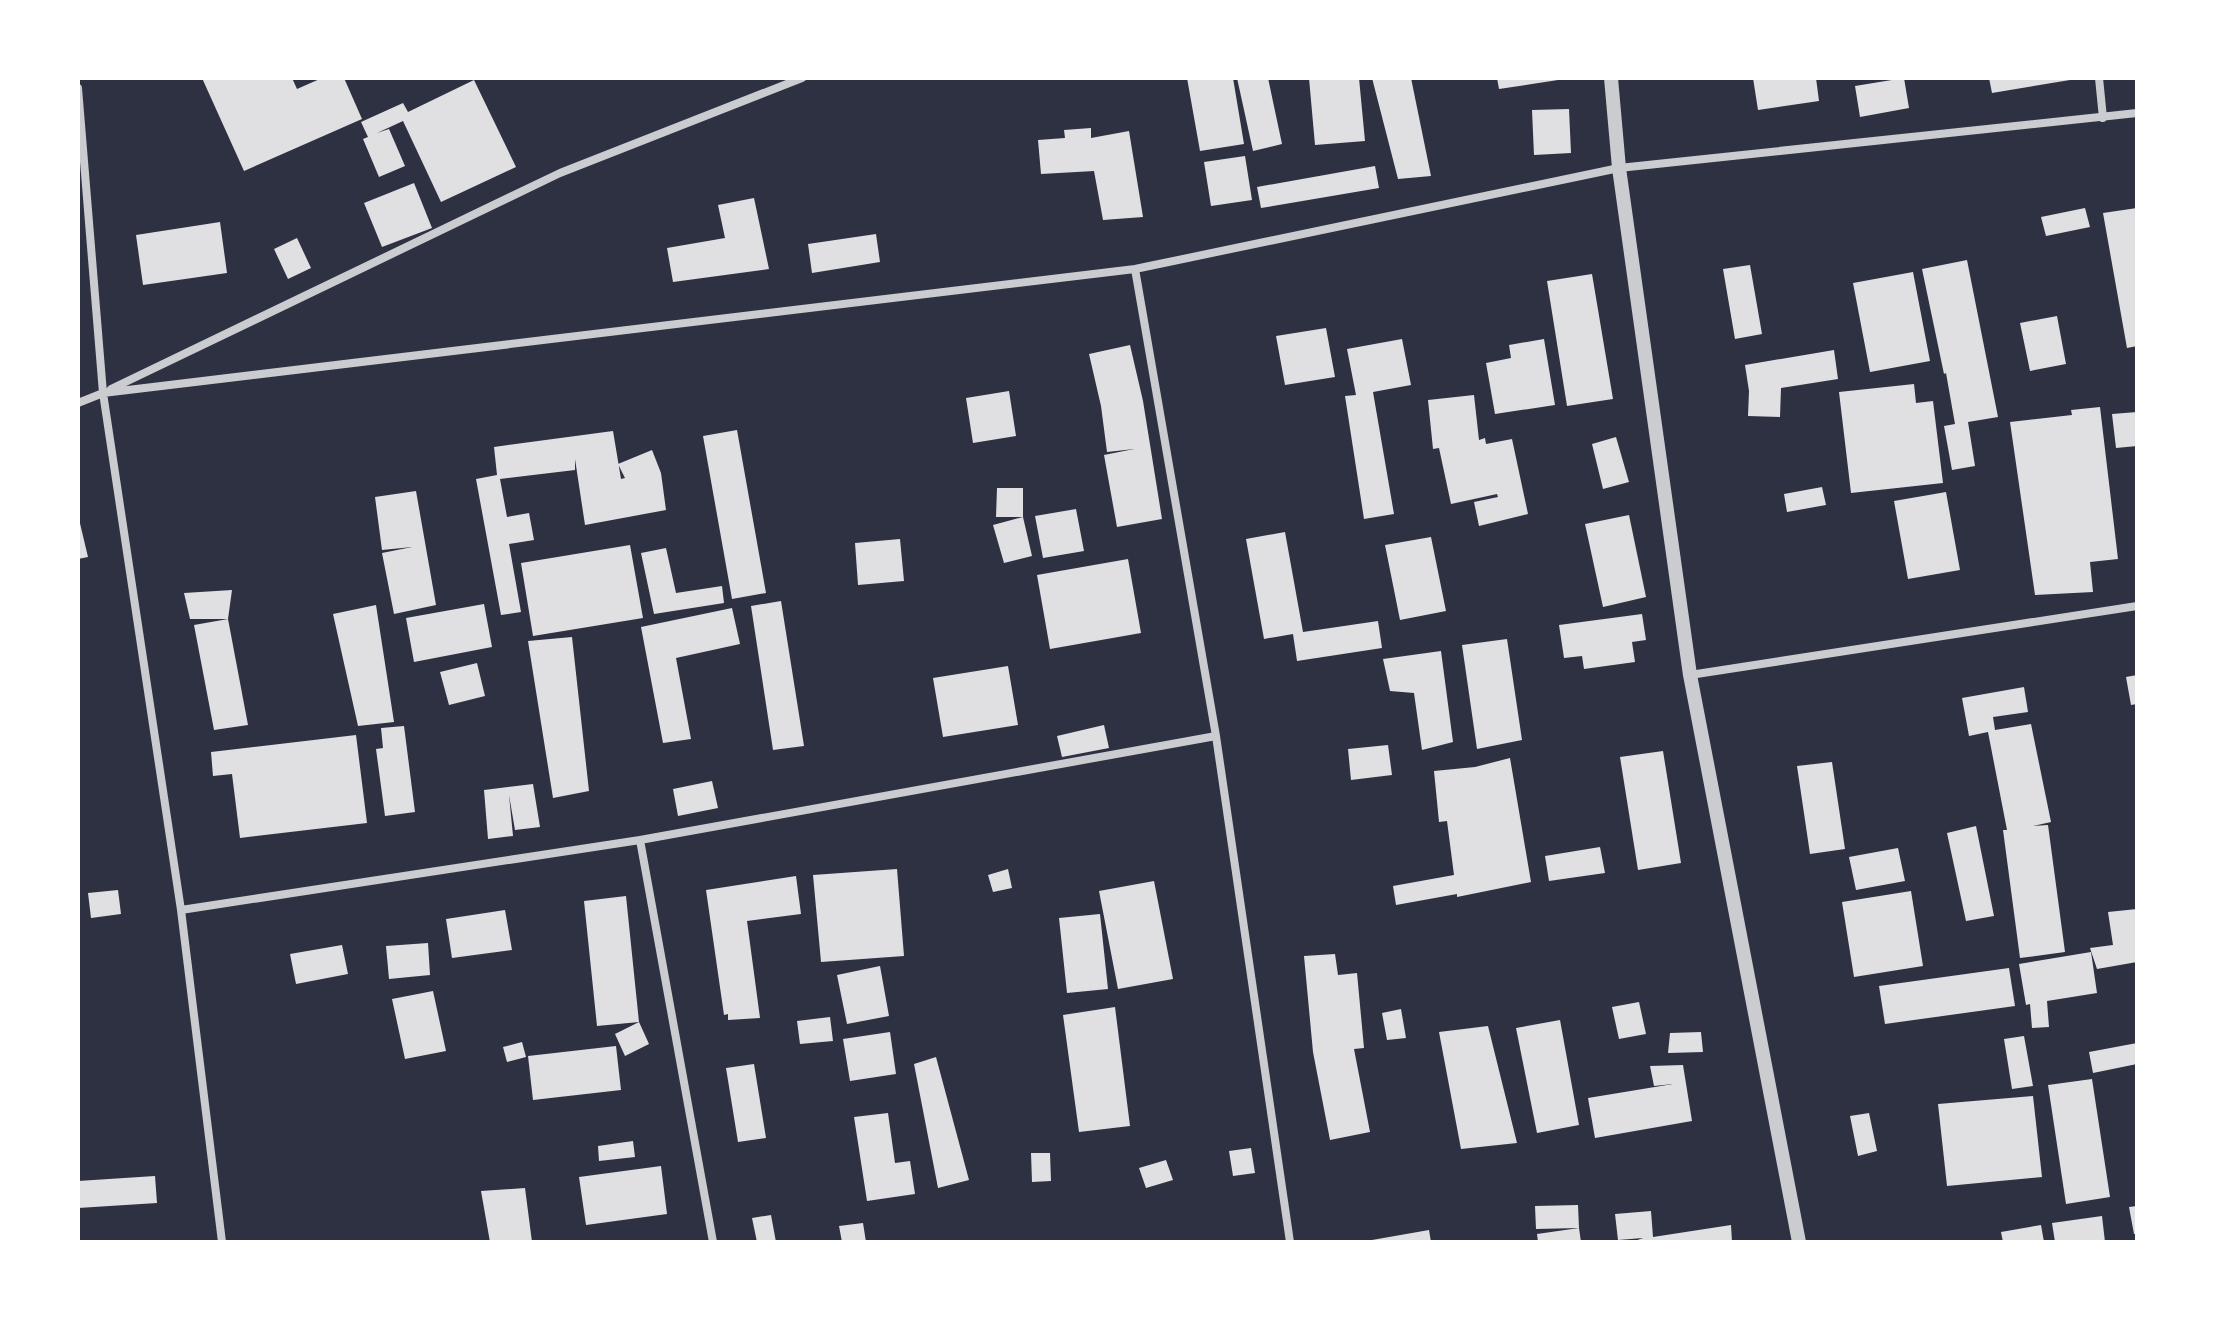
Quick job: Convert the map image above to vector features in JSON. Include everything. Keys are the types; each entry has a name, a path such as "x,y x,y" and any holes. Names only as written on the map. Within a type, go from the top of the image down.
{"street":[{"path":"78,403 560,173 802,78"},
{"path":"1611,78 1619,168 1690,675 1799,1242"},
{"path":"2099,78 2103,118"},
{"path":"78,88 103,393 181,910 222,1242"},
{"path":"103,393 1135,269 1619,168 2137,113"},
{"path":"1135,269 1216,736 1290,1242"},
{"path":"1690,675 2137,606"},
{"path":"181,910 640,840 1216,736"},
{"path":"640,840 713,1242"}],"building":[{"path":"202,78 292,78 297,89 322,78 344,78 362,119 244,171"},
{"path":"1187,78 1233,78 1244,144 1200,151"},
{"path":"1237,78 1268,78 1282,144 1253,151"},
{"path":"1309,78 1359,78 1365,141 1315,145"},
{"path":"1372,78 1411,78 1431,176 1398,179"},
{"path":"1497,78 1558,78 1558,80 1499,89"},
{"path":"1753,78 1816,78 1819,101 1758,110"},
{"path":"1904,78 1909,108 1860,117 1855,86"},
{"path":"1989,78 2070,78 2070,80 1992,93"},
{"path":"474,80 516,167 441,202 403,121 377,133 389,129 405,166 379,177 363,139 368,137 361,122 403,103 408,112"},
{"path":"1569,109 1571,153 1534,155 1532,110"},
{"path":"1091,128 1091,138 1129,131 1143,217 1103,220 1094,171 1041,174 1038,140 1065,138 1064,130"},
{"path":"1245,156 1252,200 1211,206 1204,162"},
{"path":"1375,166 1379,188 1261,208 1257,187"},
{"path":"414,183 432,228 382,247 364,203"},
{"path":"754,198 769,269 673,282 667,248 725,238 718,205"},
{"path":"2085,208 2090,227 2046,236 2041,217"},
{"path":"2137,208 2137,346 2127,348 2103,213"},
{"path":"220,222 227,273 143,285 136,235"},
{"path":"876,234 880,262 812,273 808,244"},
{"path":"297,238 311,268 288,279 274,249"},
{"path":"1967,260 1998,417 1968,422 1975,466 1952,470 1944,426 1955,424 1922,269"},
{"path":"1750,265 1762,334 1735,339 1723,269"},
{"path":"1913,272 1930,361 1870,372 1853,283"},
{"path":"1592,274 1613,399 1567,406 1547,281"},
{"path":"2057,316 2066,364 2030,371 2020,323"},
{"path":"1326,328 1335,377 1285,385 1276,336"},
{"path":"1402,339 1411,385 1373,392 1394,514 1364,519 1345,396 1356,395 1347,349"},
{"path":"1544,339 1555,405 1495,414 1486,363 1511,358 1509,345"},
{"path":"1130,345 1143,401 1162,519 1117,527 1104,455 1134,449 1107,452 1101,406 1089,354"},
{"path":"1834,350 1838,379 1781,388 1780,417 1748,416 1749,391 1745,365"},
{"path":"1914,384 1916,403 1933,401 1943,483 1851,493 1839,392"},
{"path":"1009,391 1016,436 973,443 966,398"},
{"path":"1474,395 1479,440 1485,438 1486,444 1512,439 1528,514 1479,526 1474,502 1498,497 1497,494 1451,504 1439,448 1433,449 1428,400"},
{"path":"2100,407 2118,559 2090,562 2093,592 2035,595 2010,422 2072,415 2071,410"},
{"path":"2137,412 2137,446 2116,448 2112,414"},
{"path":"737,430 766,593 732,599 703,436"},
{"path":"613,431 618,464 652,450 661,473 666,510 585,525 575,459 575,470 500,479 507,517 529,513 534,540 509,544 521,612 501,615 476,479 497,475 494,447"},
{"path":"1616,437 1629,482 1603,489 1592,444"},
{"path":"1822,487 1826,505 1787,512 1784,494"},
{"path":"997,488 1023,488 1023,517 996,517"},
{"path":"416,491 436,605 394,614 382,553 412,547 382,550 375,497"},
{"path":"1946,492 1960,570 1908,579 1894,501"},
{"path":"1076,509 1084,551 1043,558 1035,516"},
{"path":"78,515 88,557 78,559"},
{"path":"1629,515 1646,597 1603,607 1585,524"},
{"path":"1023,517 1032,556 1004,563 993,525"},
{"path":"1285,532 1303,632 1378,621 1382,648 1297,661 1293,634 1264,639 1246,539"},
{"path":"1431,537 1446,611 1400,620 1385,545"},
{"path":"900,539 904,581 858,585 855,543"},
{"path":"630,545 643,618 533,636 521,563"},
{"path":"666,548 676,593 722,586 724,603 654,614 641,553"},
{"path":"1128,559 1141,633 1050,649 1037,575"},
{"path":"232,590 228,619 190,619 184,593"},
{"path":"781,601 804,746 773,750 751,606"},
{"path":"484,604 492,647 414,662 406,618"},
{"path":"376,605 394,722 358,726 333,614"},
{"path":"732,608 740,644 676,658 691,739 663,743 641,627"},
{"path":"1642,614 1646,640 1632,642 1635,662 1584,669 1582,656 1564,658 1559,625"},
{"path":"228,619 248,725 214,730 194,625"},
{"path":"572,637 589,791 553,798 528,641"},
{"path":"1507,639 1522,740 1477,749 1462,645"},
{"path":"1441,651 1453,742 1422,750 1414,693 1390,691 1383,659"},
{"path":"477,663 485,696 449,705 440,672"},
{"path":"1008,666 1018,725 943,737 933,678"},
{"path":"2137,675 2137,704 2131,705 2126,677"},
{"path":"2024,687 2028,712 1993,717 1995,730 2031,724 2051,822 2033,826 2048,825 2065,952 2020,958 2003,830 2007,830 1988,732 1969,736 1962,698"},
{"path":"1104,725 1109,748 1062,757 1057,736"},
{"path":"404,726 415,812 385,816 376,749 383,748 381,728"},
{"path":"356,735 367,823 240,838 232,774 213,776 211,752"},
{"path":"1388,745 1392,775 1351,780 1348,749"},
{"path":"1663,751 1681,863 1638,870 1620,757"},
{"path":"1510,758 1531,882 1396,905 1393,886 1454,875 1447,821 1439,822 1434,771 1475,767"},
{"path":"1832,762 1845,849 1810,854 1797,766"},
{"path":"712,781 718,808 678,816 673,789"},
{"path":"533,784 540,827 515,830 509,795 513,836 488,839 484,790"},
{"path":"1976,826 1994,916 1966,921 1947,833"},
{"path":"1600,847 1605,873 1549,881 1545,856"},
{"path":"1898,848 1905,881 1856,890 1849,857"},
{"path":"897,869 904,956 821,962 813,875"},
{"path":"1008,869 1012,888 993,892 988,875"},
{"path":"796,876 801,914 747,921 760,1018 728,1020 728,1014 724,1015 706,890"},
{"path":"1154,881 1173,979 1118,989 1099,891"},
{"path":"118,890 121,914 91,918 88,893"},
{"path":"1911,891 1923,966 1854,977 1842,902"},
{"path":"626,896 639,1022 597,1026 584,901"},
{"path":"2137,909 2137,962 2097,969 2090,948 2113,945 2108,912"},
{"path":"505,910 512,950 452,958 446,919"},
{"path":"1100,914 1108,989 1067,993 1059,918"},
{"path":"428,943 430,975 389,979 386,946"},
{"path":"342,945 348,974 296,984 290,954"},
{"path":"2091,952 2097,993 2047,1001 2049,1027 2032,1028 2030,1004 2026,1005 2019,964"},
{"path":"1335,954 1338,975 1357,973 1364,1048 1354,1049 1370,1132 1330,1140 1313,1052 1304,956"},
{"path":"880,966 889,1016 847,1024 837,975"},
{"path":"2009,968 2015,1006 1885,1024 1879,986"},
{"path":"433,991 446,1051 405,1059 392,999"},
{"path":"1639,1002 1646,1034 1619,1039 1612,1007"},
{"path":"1115,1007 1130,1126 1079,1132 1063,1015"},
{"path":"1401,1009 1406,1038 1387,1040 1382,1013"},
{"path":"830,1017 833,1041 800,1044 797,1021"},
{"path":"1560,1020 1579,1125 1537,1133 1516,1028"},
{"path":"639,1022 649,1044 625,1056 615,1034"},
{"path":"1488,1026 1517,1143 1461,1149 1439,1032"},
{"path":"890,1032 896,1074 850,1081 843,1039"},
{"path":"1701,1032 1703,1052 1668,1053 1670,1033"},
{"path":"2024,1036 2033,1086 2012,1089 2004,1039"},
{"path":"522,1042 526,1057 507,1062 503,1047"},
{"path":"2137,1043 2137,1064 2093,1073 2089,1052"},
{"path":"616,1046 621,1090 533,1100 528,1056"},
{"path":"936,1057 969,1180 938,1188 914,1064"},
{"path":"754,1064 766,1138 738,1142 726,1068"},
{"path":"1683,1065 1692,1121 1595,1138 1588,1098 1673,1084 1654,1086 1650,1066"},
{"path":"2092,1079 2110,1197 2066,1204 2048,1085"},
{"path":"2033,1096 2042,1177 1947,1186 1938,1104"},
{"path":"888,1113 895,1163 910,1161 915,1194 867,1201 854,1117"},
{"path":"1869,1113 1877,1151 1858,1156 1850,1116"},
{"path":"633,1141 635,1157 599,1161 598,1146"},
{"path":"1251,1148 1255,1173 1233,1176 1229,1151"},
{"path":"1031,1153 1050,1153 1051,1181 1032,1182"},
{"path":"1166,1160 1173,1180 1146,1188 1139,1168"},
{"path":"661,1166 667,1214 586,1225 579,1177"},
{"path":"155,1176 157,1203 78,1208 78,1181"},
{"path":"525,1188 532,1242 490,1242 481,1191"},
{"path":"1578,1205 1579,1228 1536,1229 1535,1206"},
{"path":"2137,1206 2137,1234 2134,1234 2129,1207"},
{"path":"1651,1211 1653,1237 1731,1225 1732,1242 1632,1242 1643,1238 1618,1240 1615,1214"},
{"path":"771,1215 776,1242 757,1242 752,1218"},
{"path":"2102,1216 2105,1242 2055,1242 2052,1223"},
{"path":"863,1223 866,1242 842,1242 839,1226"},
{"path":"2041,1225 2044,1242 2003,1242 2001,1232"},
{"path":"1579,1228 1581,1242 1538,1242 1537,1234"},
{"path":"1429,1230 1431,1242 1372,1242 1372,1240"}]}
